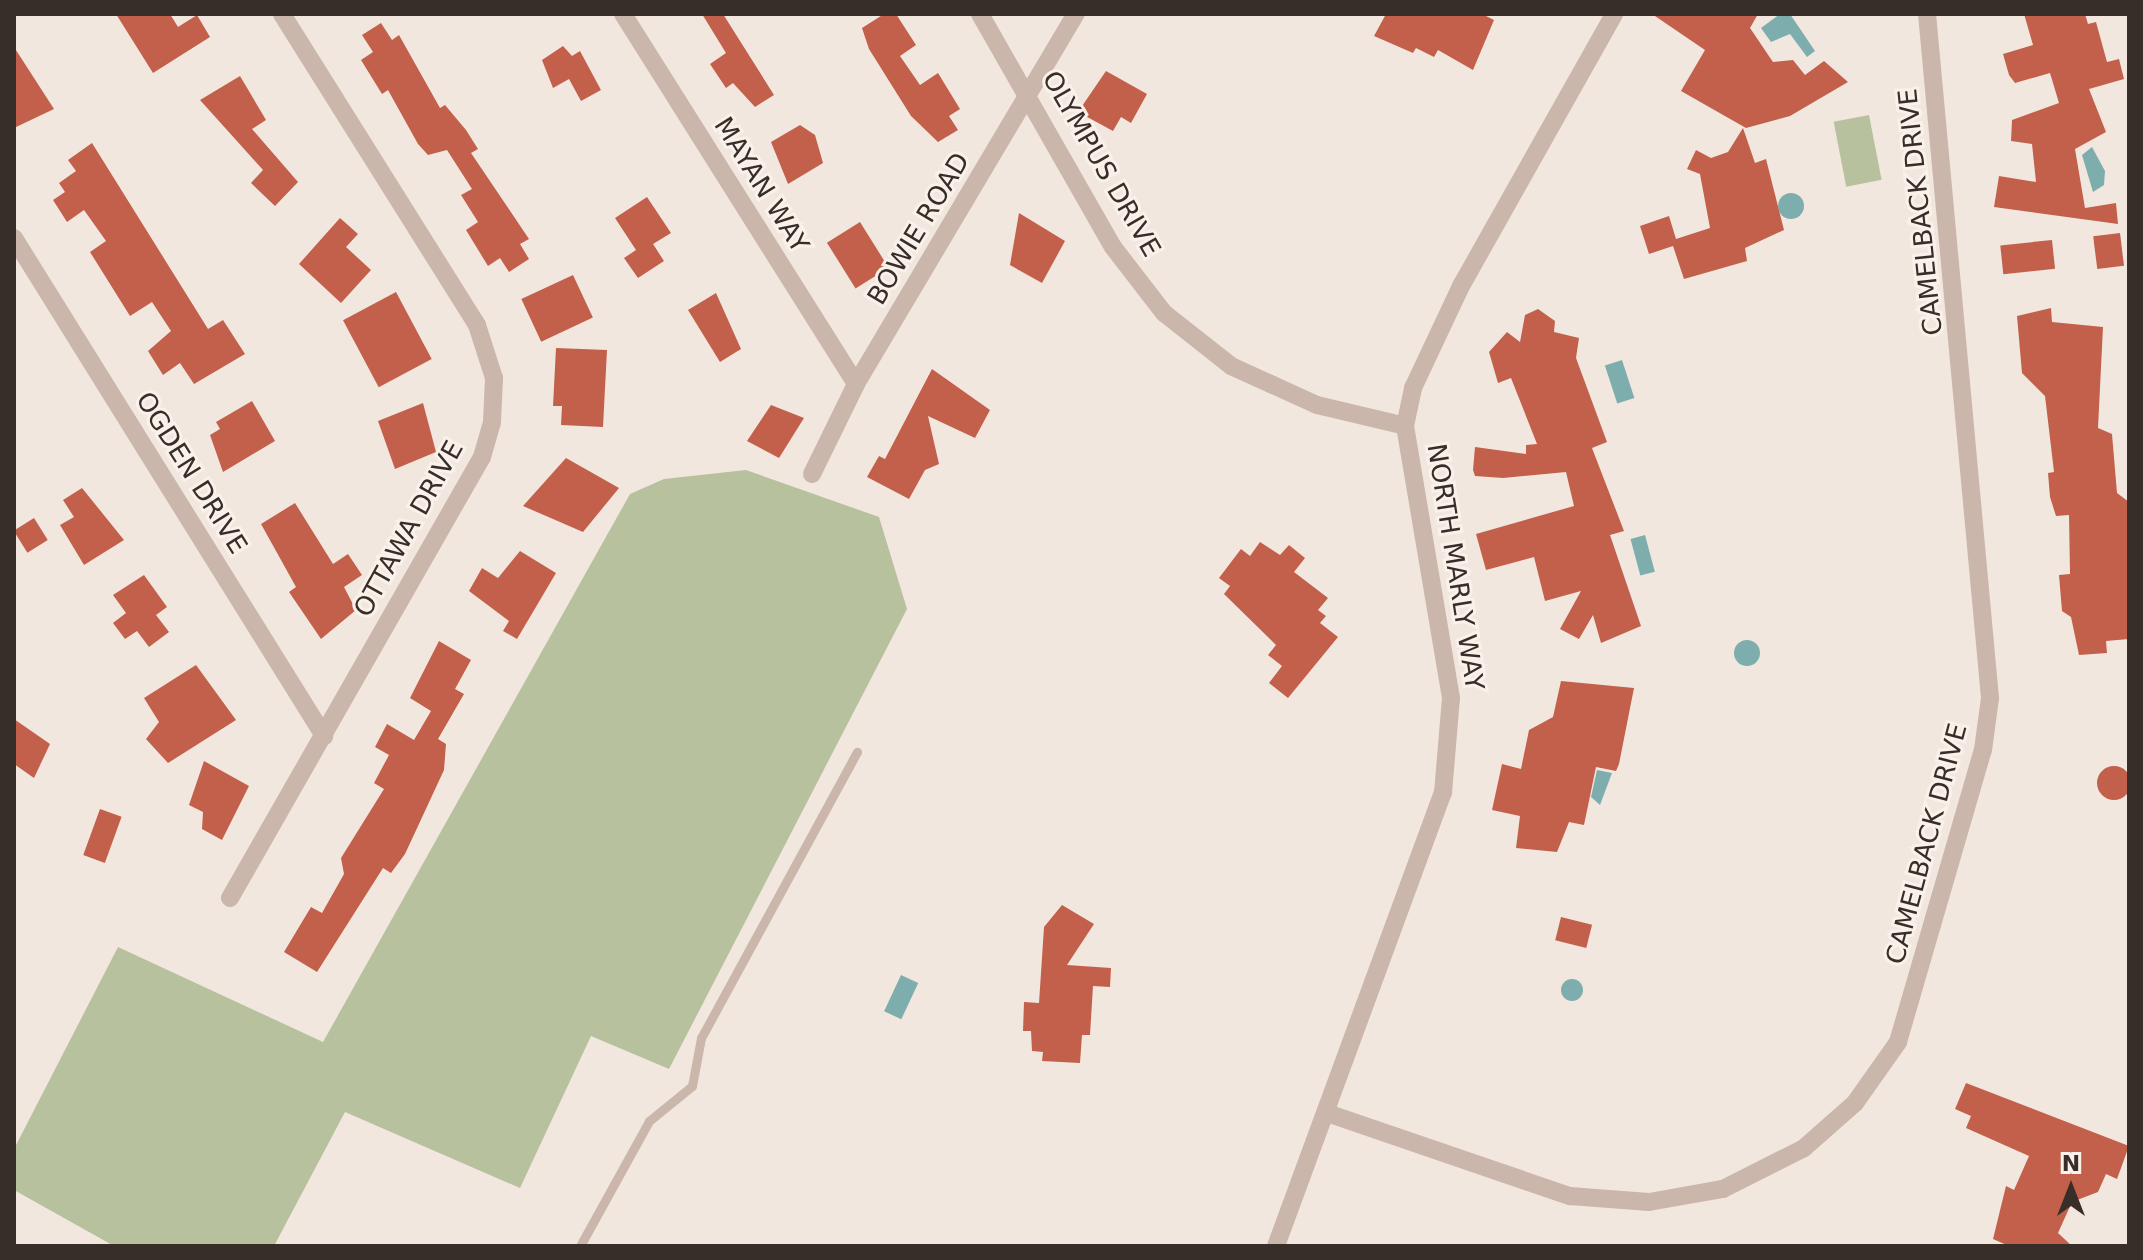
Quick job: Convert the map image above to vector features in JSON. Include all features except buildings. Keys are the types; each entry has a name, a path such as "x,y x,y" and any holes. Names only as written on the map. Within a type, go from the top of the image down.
{"street":[{"name":"OTTAWA DRIVE","path":"230,898 482,457 494,378 477,325 282,14"},
{"name":"MAYAN WAY","path":"623,14 856,384"},
{"name":"OLYMPUS DRIVE","path":"980,14 1032,94 1113,247 1164,313 1231,366 1317,405 1405,426"},
{"name":"BOWIE ROAD","path":"812,474 856,384 1032,94 1076,14"},
{"name":"NORTH MARLY WAY","path":"1276,1246 1433,832 1450,747 1447,655 1405,426 1413,388 1455,298 1614,14"},
{"name":"CAMELBACK DRIVE","path":"1327,1113 1570,1196 1674,1199 1752,1178 1804,1148 1855,1103 1898,1042 1983,750 1990,698 1927,14"},
{"name":"OGDEN DRIVE","path":"14,238 324,736"}],"lane":[{"path":"580,1246 649,1121 692,1086 701,1038 857,752"}],"green space":[{"path":"1869,115 1882,180 1846,187 1834,122"},
{"path":"746,470 879,517 907,609 669,1069 591,1036 520,1188 345,1112 274,1246 114,1246 14,1190 14,1149 118,947 323,1042 630,494 664,479"}],"water":[{"path":"1780,14 1790,14 1815,51 1807,57 1790,34 1771,42 1761,28"},
{"path":"2092,147 2105,171 2104,185 2093,192 2082,155"},
{"path":"1791,193 1800,197 1804,206 1800,215 1791,219 1782,215 1778,206 1782,197"},
{"path":"1622,360 1634,398 1617,404 1605,366"},
{"path":"1645,535 1655,572 1640,576 1631,539"},
{"path":"1747,640 1756,644 1760,653 1756,662 1747,666 1738,662 1734,653 1738,644"},
{"path":"1597,770 1612,773 1600,805 1591,797"},
{"path":"901,975 918,983 901,1019 884,1011"},
{"path":"1572,979 1580,982 1583,990 1580,998 1572,1001 1564,998 1561,990 1564,982"}]}
